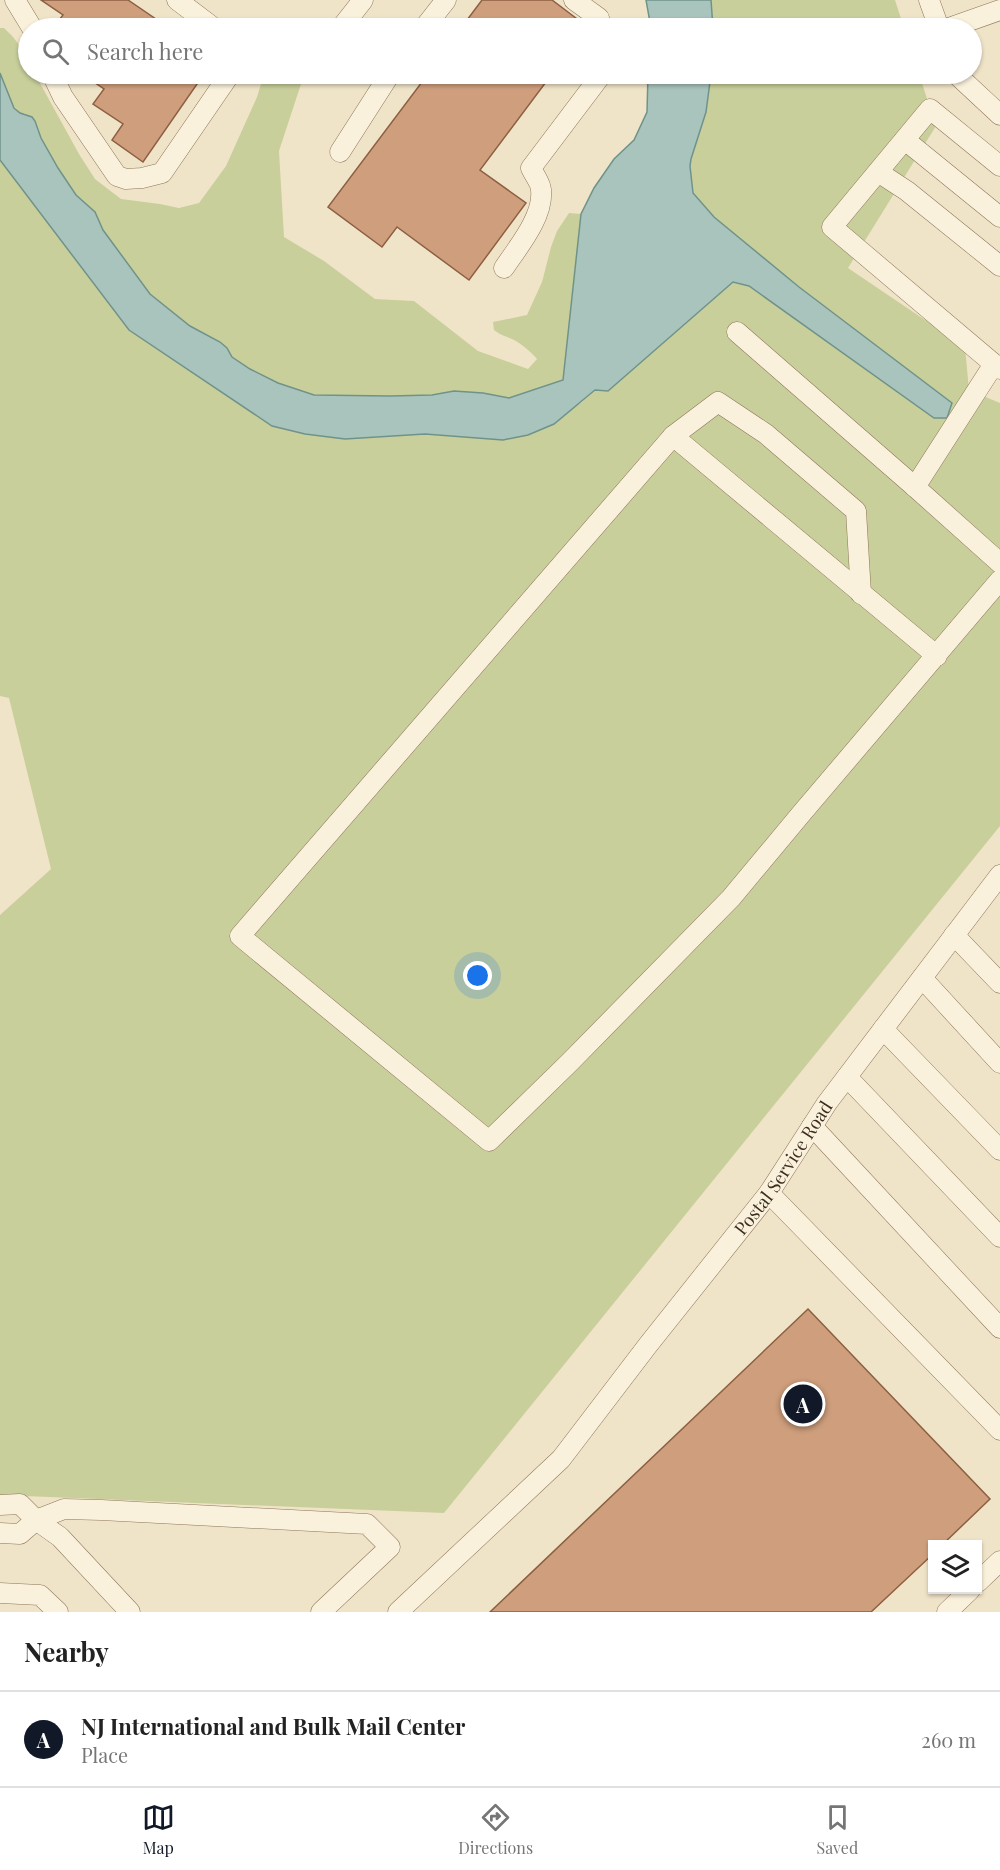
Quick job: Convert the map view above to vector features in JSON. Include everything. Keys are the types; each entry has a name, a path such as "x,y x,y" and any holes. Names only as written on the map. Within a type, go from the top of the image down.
{"street":[{"path":"15,0 26,18"},
{"path":"177,0 201,18"},
{"path":"432,18 446,0"},
{"path":"574,0 599,18"},
{"path":"928,0 935,18"},
{"path":"347,18 356,3"},
{"path":"977,18 1000,10"},
{"path":"57,84 110,167 117,176 126,179 162,173 223,84"},
{"path":"340,152 384,84"},
{"path":"504,268 528,233 540,206 542,188 531,168 594,84"},
{"path":"967,84 1000,116"},
{"path":"915,487 997,367 832,227 930,109 1000,166"},
{"path":"905,140 1000,217"},
{"path":"878,172 907,191 1000,266"},
{"path":"736,333 1000,563"},
{"path":"861,594 856,511 766,434 718,402 673,436 240,936 489,1141 731,898 1000,580"},
{"path":"673,436 937,656"},
{"name":"Postal Service Road","path":"398,1612 561,1459 769,1193 847,1077 954,935 996,889"},
{"path":"954,935 1000,983"},
{"path":"922,978 1000,1063"},
{"path":"883,1029 1000,1150"},
{"path":"847,1077 1000,1237"},
{"path":"812,1126 1000,1328"},
{"path":"769,1193 1000,1430"},
{"path":"0,1518 0,1505 20,1504 36,1520 60,1537 130,1612"},
{"path":"0,1533 20,1534 36,1520 64,1509 367,1524 390,1547 321,1612"},
{"path":"982,1578 1000,1561"},
{"path":"0,1593 40,1595 58,1612"},
{"path":"947,1612 966,1594"}],"green space":[{"path":"711,0 895,0 901,18 712,18"},
{"path":"0,28 4,28 18,44 18,84 40,84 95,179 121,199 179,208 199,203 226,166 261,84 301,84 279,151 284,237 324,261 375,299 414,301 478,351 528,369 537,359 519,343 494,330 493,322 527,315 542,282 557,231 569,213 581,214 563,380 509,398 454,391 432,395 314,395 278,383 250,369 232,357 227,348 190,326 150,294 103,230 95,212 76,195 58,168 41,138 35,121 26,114 20,113 11,103 0,73"},
{"path":"710,84 922,84 936,126 848,268 965,347 969,390 1000,403 1000,826 444,1513 0,1495 0,915 51,869 9,698 0,696 0,160 129,330 271,426 503,440 581,403 596,390 608,391 733,282 749,286 852,360 947,418 952,403 799,287 714,217 693,193 691,159 706,112"}],"water":[{"path":"646,0 711,0 712,18 649,18"},
{"path":"0,73 14,108 32,117 35,121 41,138 58,168 76,195 95,212 103,230 150,294 190,326 220,342 232,357 250,369 278,383 314,395 432,395 454,391 509,398 563,380 581,214 594,188 614,159 634,140 647,112 648,84 710,84 706,112 691,159 693,193 714,217 799,287 952,403 947,418 934,418 749,286 733,282 608,391 595,390 554,424 528,435 503,440 425,434 345,439 305,434 272,426 129,330 0,160"}],"building":[{"path":"41,0 128,0 154,18 61,18 63,15"},
{"path":"482,0 552,0 576,18 468,18"},
{"path":"97,84 197,84 143,162 112,140 123,124 93,104 104,89"},
{"path":"420,84 544,84 480,170 526,203 469,280 397,227 382,247 328,207"},
{"path":"808,1309 990,1499 947,1540 928,1540 928,1559 871,1612 490,1612"}],"place":[{"name":"NJ International and Bulk Mail Center","path":"803,1404"}]}
